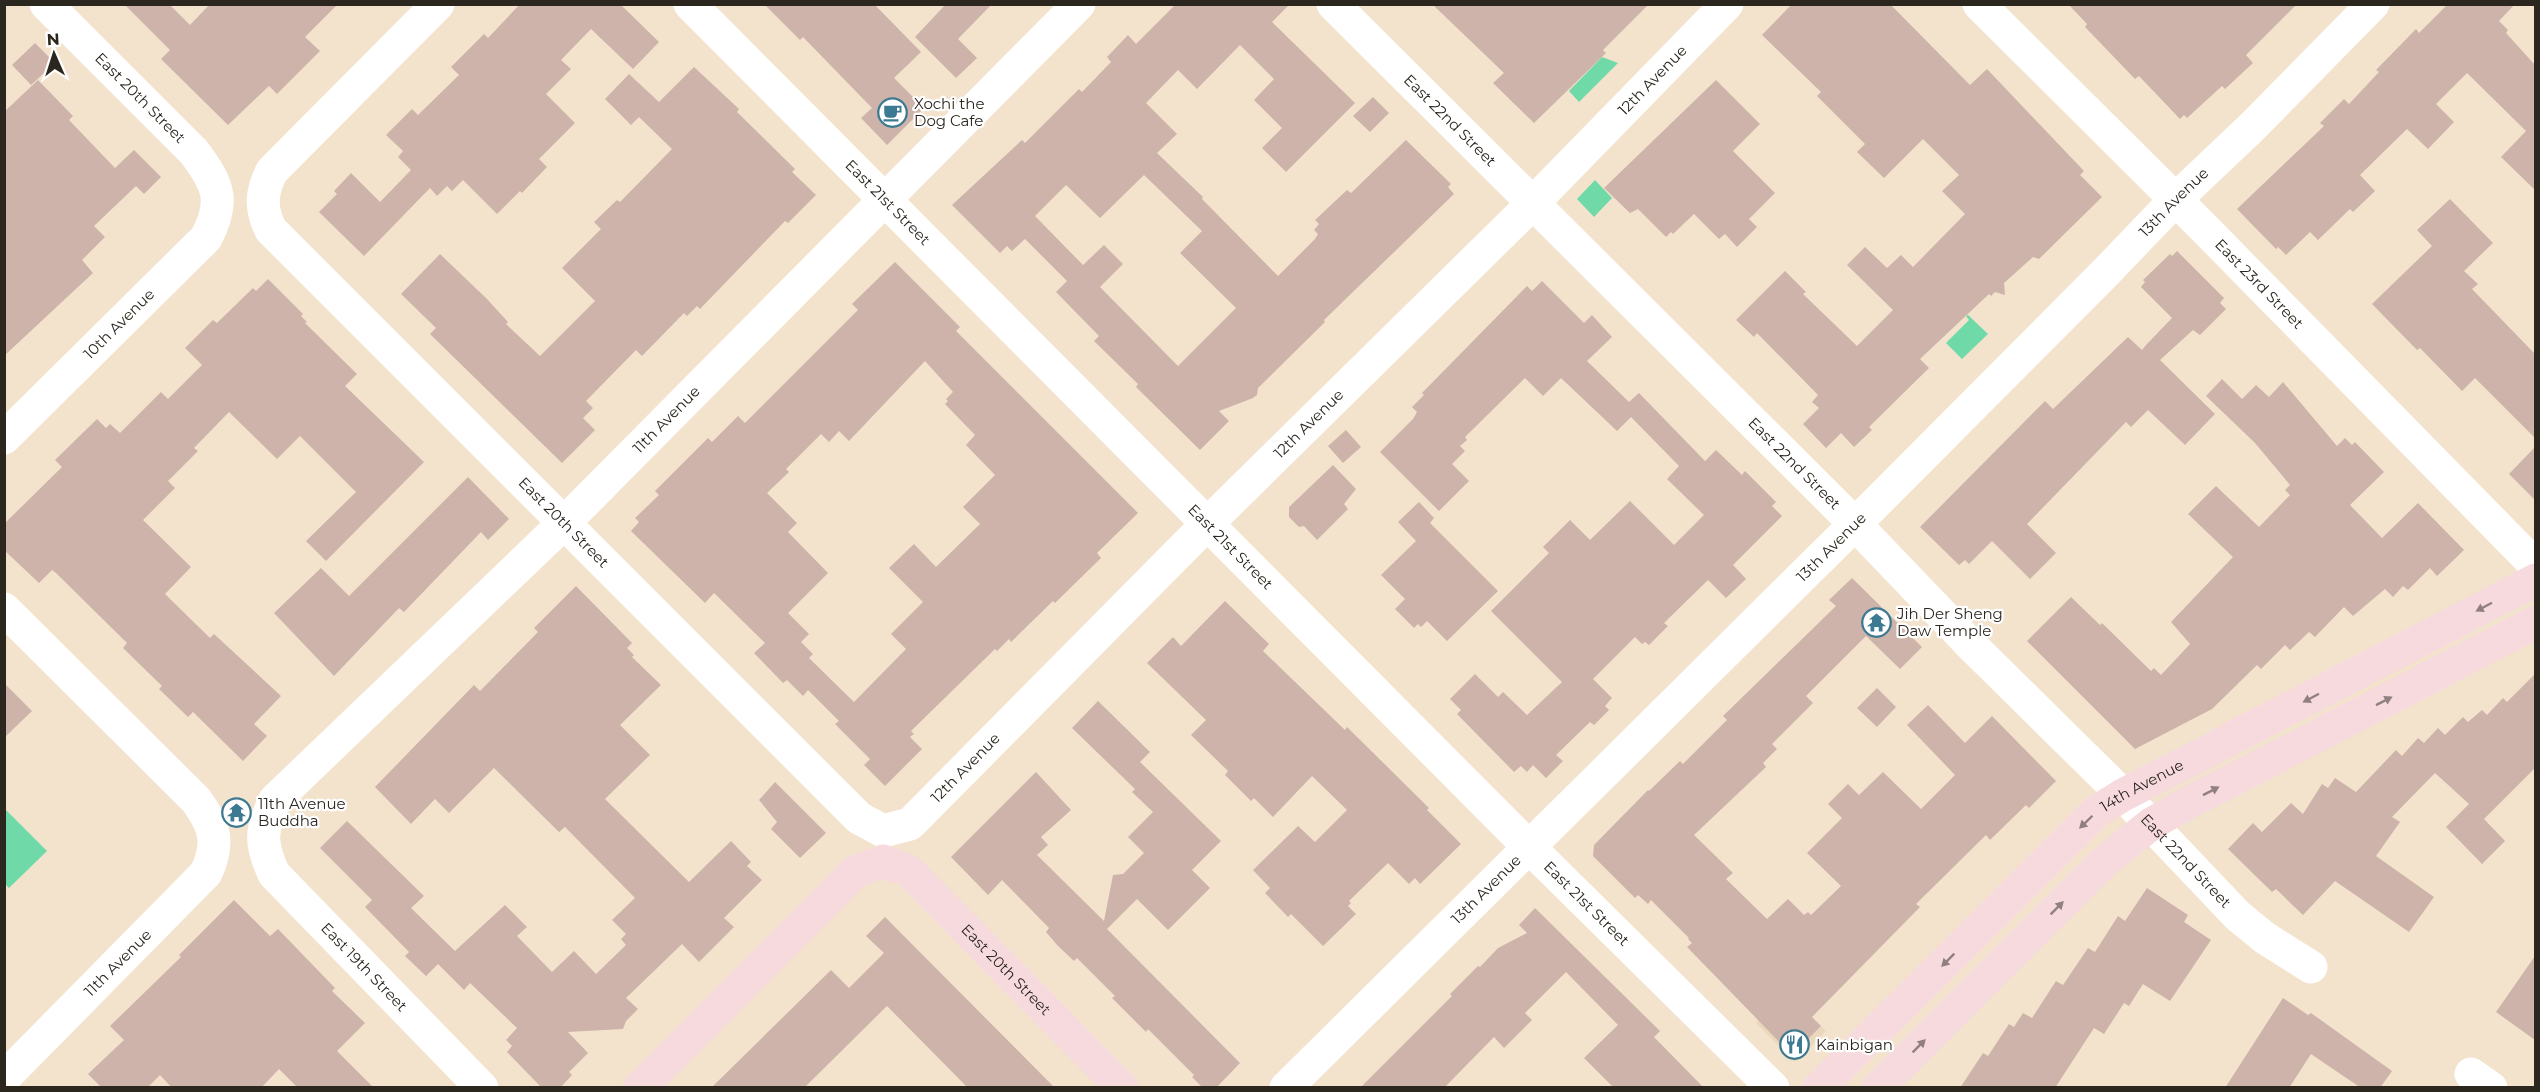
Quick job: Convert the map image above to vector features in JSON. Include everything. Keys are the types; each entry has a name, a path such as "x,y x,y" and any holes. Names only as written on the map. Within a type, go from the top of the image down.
{"main road":[{"name":"14th Avenue","path":"1819,1088 2089,819 2123,795 2535,580"},
{"path":"1878,1088 2104,861 2151,824 2535,622"},
{"name":"12th Avenue","path":"640,1088 883,846"},
{"name":"East 20th Street","path":"883,846 1122,1088"}],"street":[{"name":"East 20th Street","path":"46,4 194,152 208,171 219,201"},
{"name":"East 20th Street","path":"438,4 272,171 265,184 262,201 264,216 271,230 859,818 883,846"},
{"name":"East 21st Street","path":"690,4 1529,847 1773,1088"},
{"name":"11th Avenue","path":"262,836 266,817 274,800 564,524 1079,4"},
{"name":"East 22nd Street","path":"1333,4 1855,524 1972,646 2123,795 2238,916 2265,938 2311,967"},
{"name":"12th Avenue","path":"883,846 910,824 1208,523 1532,204 1726,4"},
{"name":"East 23rd Street","path":"1979,4 2535,566"},
{"name":"13th Avenue","path":"1286,1088 1855,524 2175,200 2373,4"},
{"name":"10th Avenue","path":"4,438 206,238 215,220 219,201"},
{"name":"11th Avenue","path":"4,609 196,800 208,817 215,839 214,858 206,873 4,1078"},
{"name":"East 19th Street","path":"262,836 265,855 274,874 482,1088"}],"shaded area":[{"path":"1787,993 1826,1031 1795,1062 1756,1023"}],"green space":[{"path":"1602,57 1618,63 1579,102 1569,91"},
{"path":"1595,180 1612,198 1594,217 1577,199"},
{"path":"1968,315 1988,334 1962,359 1946,343 1969,320 1966,316"},
{"path":"4,808 47,851 9,888 5,884"}],"building":[{"path":"124,4 169,4 190,25 210,4 338,4 305,37 320,51 277,94 269,86 228,125 161,59 170,50"},
{"path":"520,4 620,4 659,42 633,69 591,29 561,60 571,69 546,94 575,123 539,159 547,167 522,193 520,191 497,214 463,180 452,191 447,186 437,196 430,188 364,256 319,212 337,194 334,191 351,173 380,202 411,170 398,157 403,151 386,135 412,109 418,115 459,75 451,67 484,34 488,38"},
{"path":"764,4 874,4 921,52 894,78 924,108 887,145 861,118 872,108 803,37 800,40"},
{"path":"946,4 992,4 958,39 977,58 956,78 915,37"},
{"path":"1176,4 1290,4 1272,22 1355,103 1286,172 1262,148 1282,128 1254,100 1274,79 1240,45 1197,89 1178,70 1146,103 1177,134 1157,153 1203,197 1202,199 1278,276 1315,239 1318,234 1314,230 1319,224 1315,220 1347,190 1351,193 1406,140 1451,184 1448,187 1454,194 1324,320 1325,322 1258,388 1257,395 1219,411 1229,421 1200,450 1136,387 1138,384 1094,341 1099,336 1056,292 1067,281 1025,239 1012,251 1007,246 1000,253 952,205 1022,140 1025,143 1079,89 1082,92 1111,62 1107,57 1128,35 1136,44","holes":["1144,175 1202,231 1180,253 1236,308 1178,366 1100,287 1123,264 1104,245 1083,265 1035,216 1066,185 1100,218"]},
{"path":"1432,4 1649,4 1603,50 1606,53 1534,123 1493,83 1504,73"},
{"path":"1792,4 1890,4 1970,85 1987,69 2084,171 2080,175 2102,197 2039,259 2033,257 2004,283 2005,295 1995,292 1991,296 1989,294 1920,359 1929,368 1869,427 1872,430 1854,447 1841,433 1826,448 1803,424 1819,408 1812,402 1818,395 1757,333 1754,337 1736,320 1785,271 1806,292 1803,294 1857,346 1893,310 1847,265 1865,247 1887,268 1901,255 1913,267 1965,214 1942,191 1959,175 1923,139 1884,178 1857,152 1865,144 1817,96 1821,92 1762,35"},
{"path":"2068,4 2297,4 2246,55 2253,63 2225,89 2222,86 2187,118 2184,115 2180,119 2139,76 2135,79 2085,27 2087,24"},
{"path":"2448,4 2515,4 2499,21 2508,30 2506,33 2535,65 2535,190 2501,157 2526,131 2467,73 2436,104 2454,122 2428,149 2407,129 2360,175 2375,191 2353,212 2350,209 2318,240 2310,232 2286,255 2278,247 2276,249 2237,209 2324,126 2320,123 2344,99 2349,104 2379,72 2376,70 2416,29 2419,33"},
{"path":"35,43 55,63 31,85 12,65"},
{"path":"694,67 739,109 737,112 795,169 792,172 816,195 788,223 785,221 700,309 697,306 687,316 684,313 642,356 636,350 586,401 593,408 583,418 595,430 562,463 430,334 436,328 401,294 440,254 487,299 508,322 506,324 540,356 595,301 562,268 601,229 594,222 617,200 620,202 672,149 639,117 631,125 605,99 629,74 659,102"},
{"path":"38,80 73,116 69,120 115,168 134,150 161,177 144,194 136,186 94,226 105,237 82,260 93,273 4,356 4,112"},
{"path":"1716,80 1760,124 1733,151 1775,193 1749,219 1757,227 1737,247 1725,234 1719,239 1694,214 1673,234 1671,232 1666,237 1638,209 1630,213 1604,188"},
{"path":"1373,97 1389,113 1370,132 1353,116"},
{"path":"2450,199 2493,243 2464,271 2478,284 2472,289 2535,354 2535,438 2475,378 2462,391 2372,304 2432,246 2417,230"},
{"path":"2177,251 2224,298 2220,303 2226,309 2200,335 2193,330 2160,360 2215,414 2185,445 2148,410 2131,427 2126,422 2027,524 2056,553 2030,579 1992,541 1969,564 1965,560 1959,565 1920,527 2045,401 2053,409 2128,337 2142,350 2172,318 2141,287 2145,282 2143,280 2170,254 2172,256"},
{"path":"895,262 960,327 956,331 1138,513 1097,553 1101,558 1055,603 1053,601 1011,642 1009,639 997,651 995,649 911,731 914,734 910,737 922,749 885,786 864,765 870,759 835,724 839,721 808,690 803,696 787,680 783,683 754,653 765,643 714,593 705,603 631,531 639,522 635,518 659,495 655,491 708,438 712,442 738,416 745,423 858,310 852,304","holes":["925,361 953,392 946,399 948,401 945,404 975,435 966,445 995,475 963,507 980,524 936,567 914,544 889,568 923,602 891,634 906,649 854,702 809,658 813,654 801,642 809,634 788,613 828,573 788,532 797,523 767,493 789,472 786,469 821,434 829,442 839,431 849,441"]},
{"path":"268,279 303,314 301,316 307,322 305,323 357,374 345,386 424,462 326,561 306,541 356,492 300,436 277,459 229,412 194,448 198,451 168,481 175,488 143,520 191,567 165,594 210,638 214,634 281,696 254,724 267,736 243,761 193,712 188,717 159,689 162,686 123,648 127,643 56,573 52,570 39,583 4,550 4,524 62,467 55,460 97,419 106,428 110,424 120,433 161,392 168,399 202,365 185,348 213,320 217,323 253,288 256,291"},
{"path":"1542,281 1584,323 1592,315 1612,337 1587,361 1629,402 1639,393 1705,461 1716,450 1742,475 1745,471 1776,502 1772,506 1782,516 1733,565 1746,579 1726,598 1708,580 1664,623 1668,626 1649,645 1645,642 1642,644 1635,637 1593,679 1612,698 1605,706 1609,710 1594,725 1590,722 1556,755 1563,761 1546,778 1533,765 1527,772 1521,766 1514,772 1457,714 1461,710 1450,699 1475,674 1498,697 1503,692 1527,715 1562,682 1491,611 1549,553 1543,547 1570,520 1590,540 1630,501 1674,545 1704,515 1667,479 1679,466 1631,417 1617,431 1561,378 1543,396 1525,378 1465,437 1467,440 1460,446 1465,451 1452,464 1469,481 1439,511 1380,452 1413,419 1417,412 1412,407 1424,395 1422,393 1527,286 1532,291"},
{"path":"2222,379 2242,399 2256,385 2269,397 2283,382 2337,446 2345,438 2352,445 2355,442 2384,472 2350,505 2382,538 2418,503 2464,550 2437,576 2430,568 2408,590 2403,586 2393,597 2385,589 2353,616 2344,607 2315,637 2309,632 2290,650 2285,645 2261,669 2257,665 2212,709 2135,749 2027,641 2071,597 2100,625 2102,623 2151,671 2154,668 2161,675 2190,644 2171,622 2233,557 2188,514 2216,486 2259,527 2290,495 2285,490 2290,485 2255,443 2206,396"},
{"path":"1346,430 1361,447 1343,463 1328,446"},
{"path":"2535,447 2535,500 2509,474"},
{"path":"1333,465 1356,489 1344,504 1348,509 1317,540 1304,526 1299,527 1289,517 1289,507"},
{"path":"468,477 509,519 488,540 481,532 404,612 399,608 334,676 274,613 321,568 349,596"},
{"path":"1419,502 1434,518 1430,523 1498,591 1447,641 1427,621 1421,627 1418,624 1414,628 1395,609 1405,599 1381,575 1416,541 1398,522"},
{"path":"1852,578 1922,647 1900,669 1866,636 1806,696 1813,703 1772,744 1777,749 1763,763 1766,767 1694,835 1733,873 1726,879 1767,919 1788,899 1804,915 1808,912 1811,915 1841,886 1807,853 1842,818 1828,804 1848,784 1859,795 1883,772 1921,809 1955,775 1907,725 1928,705 1965,743 1992,716 2056,781 2029,808 2026,805 1990,840 1986,835 1916,904 1920,907 1812,1017 1821,1026 1792,1055 1687,947 1692,943 1689,938 1651,900 1648,904 1638,895 1635,898 1593,856 1594,845 1648,790 1680,761 1683,764 1727,720 1723,716 1836,606 1829,600"},
{"path":"576,586 632,643 627,648 634,655 632,657 661,685 620,725 650,755 605,799 689,882 731,841 751,862 747,866 762,880 724,918 734,927 699,962 682,944 626,998 638,1009 626,1021 623,1029 568,1032 588,1053 569,1072 572,1075 560,1088 542,1088 507,1052 512,1046 506,1040 517,1028 470,983 464,990 438,964 426,976 405,956 409,952 365,907 372,900 320,848 347,821 424,896 411,908 455,951 505,905 527,927 517,936 552,972 574,951 596,974 626,945 621,939 626,934 612,920 635,898 565,827 559,832 494,768 449,813 435,799 411,824 375,787 474,685 480,691 538,632 534,628"},
{"path":"1225,601 1269,644 1263,651 1345,730 1347,727 1429,808 1427,810 1461,844 1420,884 1415,878 1409,884 1388,863 1349,901 1351,903 1348,906 1356,914 1323,946 1291,914 1288,917 1265,893 1270,888 1253,870 1298,826 1315,842 1347,810 1312,776 1273,817 1254,798 1251,801 1225,775 1228,771 1191,735 1206,720 1147,663 1173,637 1181,646"},
{"path":"2535,674 2535,768 2484,819 2505,841 2482,864 2446,827 2469,804 2435,773 2392,817 2400,822 2376,856 2434,897 2409,932 2335,881 2303,915 2276,889 2272,892 2228,849 2253,823 2262,832 2291,803 2303,814 2322,784 2328,788 2335,778 2356,792 2396,750 2402,756 2418,738 2424,743 2438,728 2445,735 2463,717 2468,722 2482,710 2487,715 2503,698 2507,702"},
{"path":"4,683 32,711 4,738"},
{"path":"1877,688 1896,707 1877,727 1857,708"},
{"path":"1098,701 1150,752 1140,762 1221,841 1192,870 1210,888 1168,930 1137,899 1107,929 1240,1063 1216,1088 1203,1088 1192,1077 1194,1075 1148,1029 1146,1032 1112,998 1115,996 1077,958 1074,961 1058,946 1046,932 1049,928 1002,880 988,895 951,857 1036,772 1071,810 1041,837 1048,845 1037,855 1104,921 1113,875 1123,874 1144,853 1128,837 1153,812 1132,792 1135,789 1072,728"},
{"path":"775,782 826,833 800,858 771,829 777,822 759,800"},
{"path":"2147,888 2188,915 2184,922 2211,940 2170,1001 2143,984 2129,1006 2124,1003 2104,1034 2094,1028 2055,1088 1960,1088 1983,1053 1988,1056 2009,1024 2014,1027 2023,1013 2032,1018 2056,981 2063,985 2088,948 2095,952 2118,916 2125,921"},
{"path":"234,900 270,936 278,929 335,988 332,991 365,1023 337,1051 374,1088 298,1088 279,1069 261,1088 172,1088 160,1075 147,1088 102,1088 88,1074 124,1040 110,1026 181,957 179,955"},
{"path":"1535,908 1660,1031 1654,1037 1704,1088 1614,1088 1584,1058 1618,1025 1566,972 1525,1013 1532,1020 1504,1048 1494,1037 1444,1088 1360,1088 1452,996 1450,994 1478,966 1480,967 1498,948 1527,933 1519,925"},
{"path":"885,917 1055,1088 968,1088 887,1006 804,1088 711,1088 831,970 849,988 884,953 866,936"},
{"path":"2535,956 2535,1040 2496,1012"},
{"path":"2283,998 2308,1015 2311,1013 2392,1071 2380,1088 2361,1088 2311,1054 2289,1088 2225,1088"}],"place":[{"name":"Xochi the Dog Cafe","path":"893,113"},
{"name":"Jih Der Sheng Daw Temple","path":"1876,623"},
{"name":"11th Avenue Buddha","path":"237,813"},
{"name":"Kainbigan","path":"1795,1045"}]}
